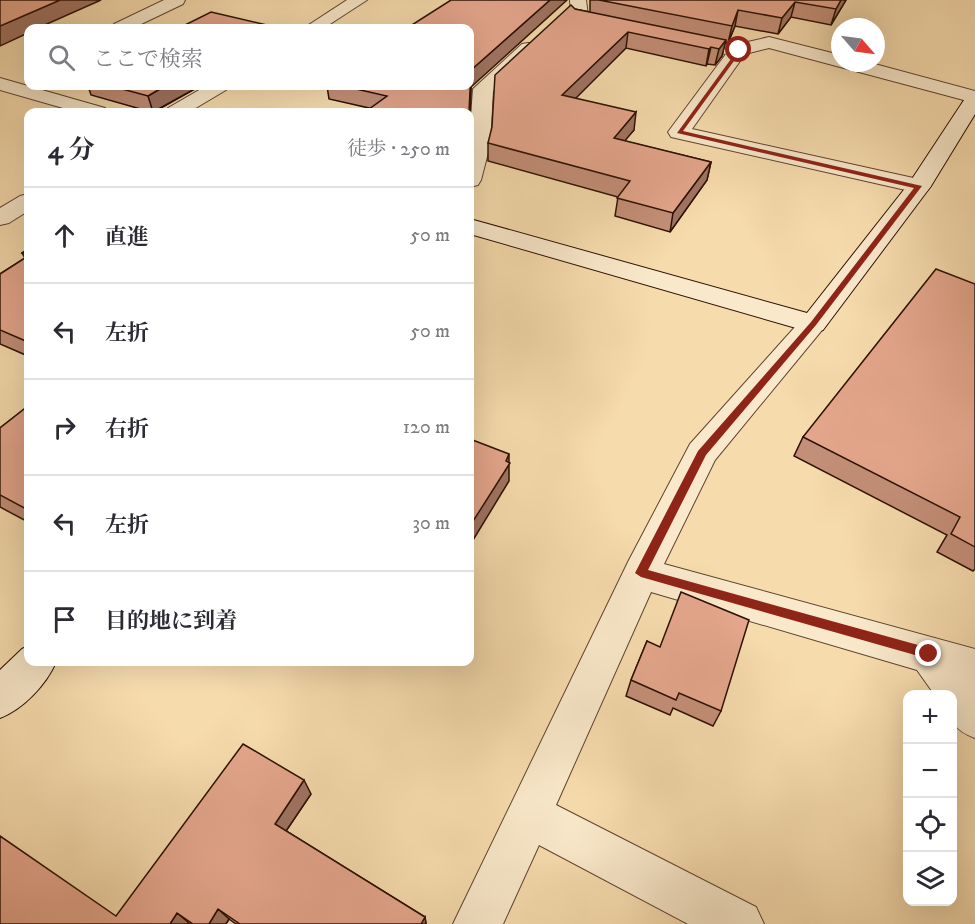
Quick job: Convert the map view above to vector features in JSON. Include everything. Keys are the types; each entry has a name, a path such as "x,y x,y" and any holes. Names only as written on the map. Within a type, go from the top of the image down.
{"street":[{"path":"128,24 177,0"},
{"path":"320,24 359,0"},
{"path":"562,16 578,0"},
{"path":"578,0 580,19 636,31"},
{"path":"474,164 479,145 483,89 538,38"},
{"path":"704,46 739,50 769,42 831,59"},
{"path":"739,50 679,132 919,186"},
{"path":"478,924 641,573 702,453 813,324 919,186 975,97 882,72"},
{"path":"2,86 24,76"},
{"path":"2,86 83,108"},
{"path":"182,108 212,90"},
{"path":"0,218 24,203"},
{"path":"474,227 813,324"},
{"path":"641,573 975,668"},
{"path":"929,654 975,718"},
{"path":"0,698 32,666"},
{"path":"529,815 739,924"}],"building":[{"path":"0,0 60,0 0,26"},
{"path":"451,0 550,0 474,67 474,24 413,24"},
{"path":"599,0 841,0 836,9 795,2 782,18 738,10 732,26"},
{"path":"571,5 575,9 726,40 719,49 711,47 709,49 628,32 562,95 636,112 614,138 711,162 673,213 617,198 630,181 488,143 492,127 495,75"},
{"path":"211,12 263,24 187,24"},
{"path":"126,90 158,90 148,96"},
{"path":"361,90 470,90 469,108 370,108 387,96"},
{"path":"24,259 24,340 0,330 0,274"},
{"path":"936,269 975,284 975,547 951,534 960,517 803,437"},
{"path":"24,409 24,508 0,495 0,428"},
{"path":"474,441 509,454 506,461 510,463 474,520"},
{"path":"681,592 749,620 721,711 679,693 676,700 631,680 647,641 660,647"},
{"path":"243,744 304,780 275,824 425,917 421,924 240,924 218,909 209,924 193,924 177,913 170,924 0,924 0,836 116,916"}],"route":[{"path":"739,50 679,132 919,186 813,324 702,453 641,573 929,654"}]}
